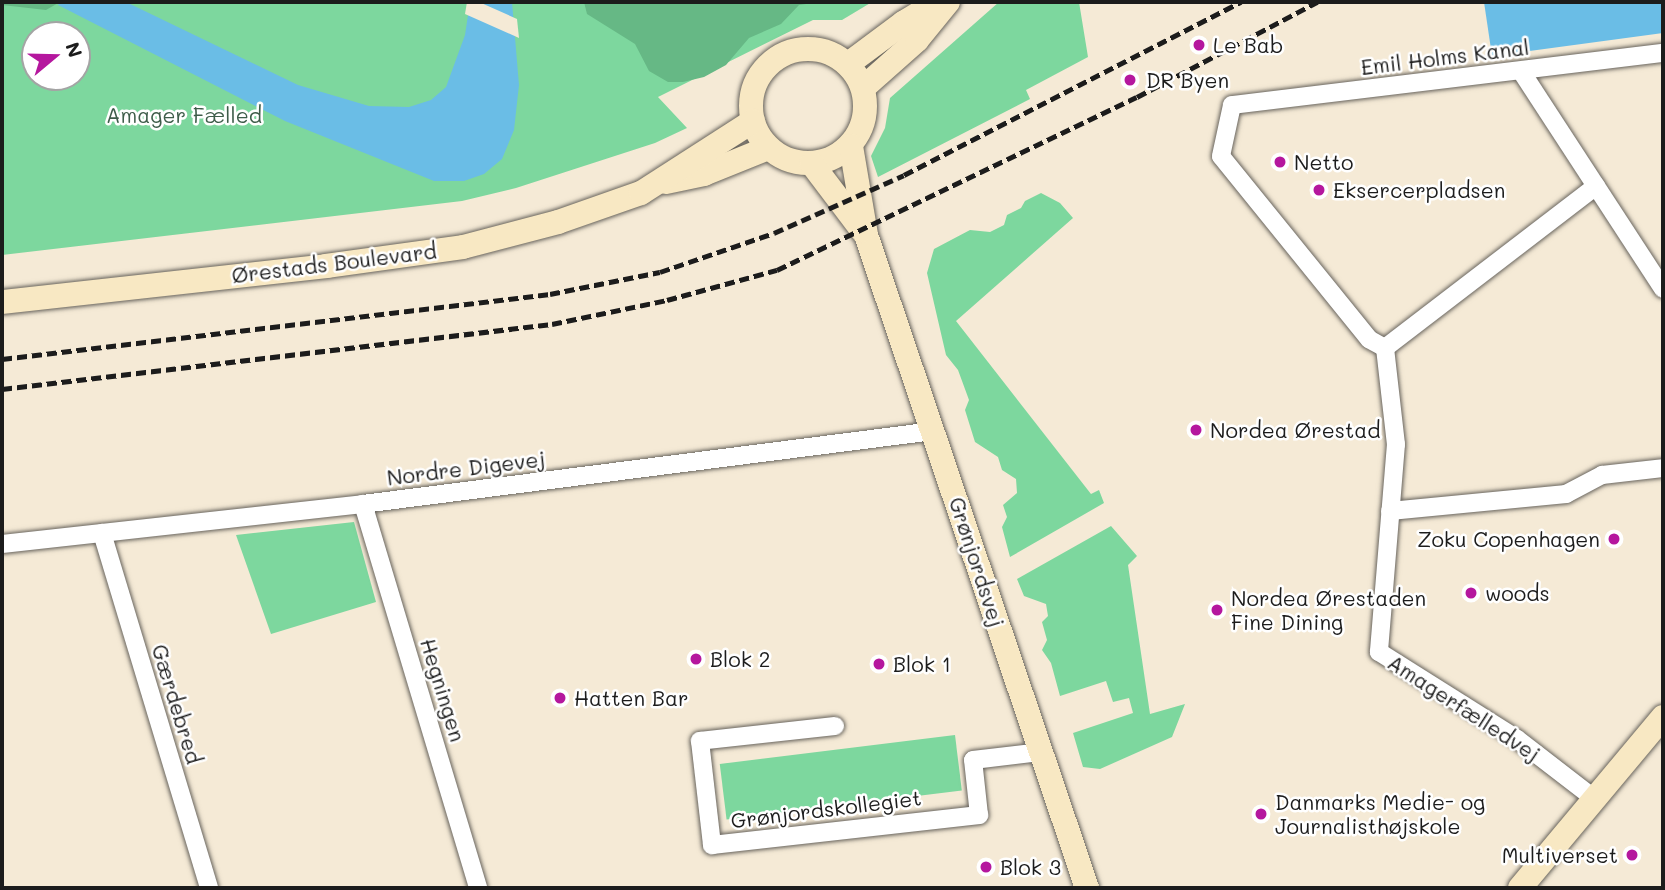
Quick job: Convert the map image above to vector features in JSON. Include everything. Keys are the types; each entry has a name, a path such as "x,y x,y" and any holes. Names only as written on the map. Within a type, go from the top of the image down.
{"street":[{"path":"848,64 903,23 938,2"},
{"path":"863,88 917,40 948,2"},
{"path":"807,49 836,56 848,64 863,88 864,119 851,146 833,158 812,164 781,158 768,148 753,121 751,106 755,85 767,66 779,57 807,49"},
{"name":"Emil Holms Kanal","path":"1385,348 1369,339 1221,156 1232,105 1663,52"},
{"path":"1521,71 1663,289"},
{"name":"Ørestads Boulevard","path":"2,302 326,266 463,247 558,222 641,193 753,121"},
{"name":"Grønjordsvej","path":"851,146 866,235 1087,888"},
{"name":"Ørestads Boulevard","path":"657,184 704,173 768,148"},
{"name":"Grønjordsvej","path":"812,164 866,235"},
{"path":"1385,348 1596,186"},
{"name":"Amagerfælledvej","path":"1385,348 1396,444 1379,652 1508,733 1595,799"},
{"name":"Nordre Digevej","path":"2,544 363,504 934,430"},
{"path":"1390,511 1566,494 1602,475 1663,468"},
{"name":"Hegningen","path":"363,504 478,888"},
{"name":"Gærdebred","path":"102,533 209,888"},
{"path":"1520,888 1663,717"},
{"name":"Grønjordskollegiet","path":"835,726 700,741 712,845 979,815 973,760 1040,752"}],"green space":[{"name":"Amager Fælled","path":"2,2 872,2 842,20 813,20 658,97 687,128 655,143 516,188 462,201 2,255"},
{"path":"2,2 60,2 46,10 2,5"},
{"path":"584,2 820,2 799,5 781,24 749,38 726,65 704,77 668,82 649,71 635,44 587,14"},
{"path":"999,2 1079,2 1088,57 1026,90 1030,99 878,177 871,156 885,128 890,98"},
{"path":"1041,193 1060,203 1073,218 956,321 1091,494 1099,490 1104,503 1010,557 1002,527 1007,517 1003,505 1017,493 1016,479 1002,470 998,457 975,442 965,410 969,400 958,370 946,355 927,273 934,249 970,230 990,232 1004,225 1007,215"},
{"path":"354,522 376,602 271,634 236,535"},
{"path":"1111,526 1137,556 1128,565 1150,714 1185,704 1172,737 1100,769 1083,767 1073,733 1133,713 1129,698 1113,702 1106,681 1060,696 1051,663 1042,650 1047,640 1042,622 1048,616 1046,604 1024,596 1017,579"},
{"path":"955,735 962,791 727,819 720,764"}],"water":[{"path":"60,2 126,2 298,85 369,106 409,107 431,100 446,87 465,35 470,2 512,2 519,85 514,130 502,159 484,174 464,181 434,181 285,121 58,5"},
{"path":"1484,2 1663,2 1663,33 1492,56"}],"pier":[{"path":"467,2 479,2 517,19 519,38 465,14"}],"railway":[{"path":"2,359 550,294 660,272 774,233 904,175 1241,2"},
{"path":"2,389 552,324 667,300 777,270 1137,97 1317,2"}],"place":[{"name":"Le Bab","path":"1199,45"},
{"name":"DR Byen","path":"1130,80"},
{"name":"Netto","path":"1280,162"},
{"name":"Eksercerpladsen","path":"1319,190"},
{"name":"Nordea Ørestad","path":"1196,430"},
{"name":"Zoku Copenhagen","path":"1614,539"},
{"name":"woods","path":"1471,593"},
{"name":"Nordea Ørestaden Fine Dining","path":"1217,610"},
{"name":"Blok 2","path":"696,659"},
{"name":"Blok 1","path":"879,664"},
{"name":"Hatten Bar","path":"560,698"},
{"name":"Danmarks Medie- og Journalisthøjskole","path":"1261,814"},
{"name":"Multiverset","path":"1632,855"},
{"name":"Blok 3","path":"986,867"}]}
